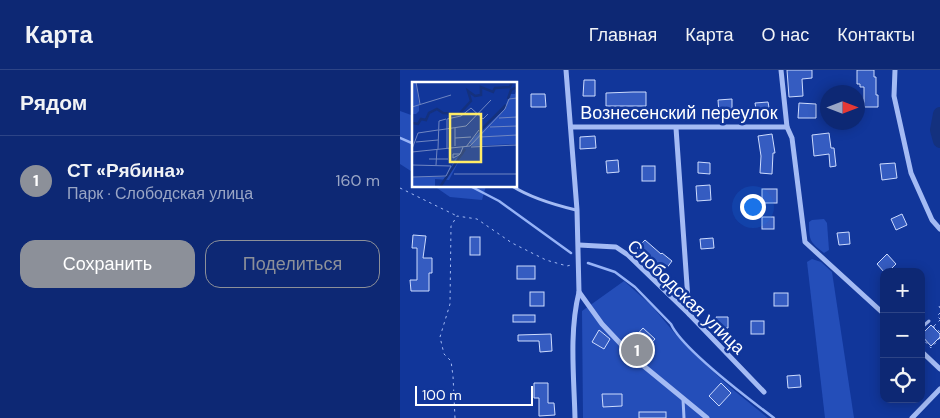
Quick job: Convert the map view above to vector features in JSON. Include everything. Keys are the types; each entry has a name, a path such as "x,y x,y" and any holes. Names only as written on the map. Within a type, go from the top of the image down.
{"street":[{"path":"566,70 580,264 574,336 575,418"},
{"path":"782,70 787,126 792,138 805,242 883,313"},
{"path":"895,70 894,96 910,173 932,220 940,230"},
{"name":"Вознесенский переулок","path":"571,127 787,126"},
{"path":"676,128 689,314"},
{"name":"Слободская улица","path":"579,245 616,247 628,255 689,314 764,392"},
{"path":"579,292 602,324 634,358 707,418"},
{"path":"925,355 940,369"},
{"path":"912,418 940,389"}],"lane":[{"path":"515,188 562,207 577,210"},
{"path":"925,324 929,321"},
{"path":"683,399 684,418"}],"path":[{"path":"400,188 457,216 477,219 512,243 546,260 567,266 580,264"},
{"path":"455,418 451,362 444,354 440,337 450,304 451,226 457,216"},
{"path":"934,326 940,320 937,316 940,313"},
{"path":"929,321 940,332"},
{"path":"925,342 930,348 940,338"}],"shaded area":[{"path":"400,111 412,115 412,172 400,164"},
{"path":"437,188 485,188 482,200 450,197"},
{"path":"824,219 827,223 829,250 824,253 811,240 809,222"},
{"path":"812,259 821,262 832,272 854,418 825,418 807,262"},
{"path":"624,281 652,306 677,336 706,365 768,418 583,418 582,311"}],"building":[{"path":"787,70 812,70 812,78 802,79 803,96 789,97"},
{"path":"857,70 874,70 878,107 865,107 865,85 857,84"},
{"path":"584,80 595,80 595,96 583,96"},
{"path":"646,92 646,106 606,106 606,93"},
{"path":"531,94 545,94 546,107 531,107"},
{"path":"732,99 732,113 719,113 718,100"},
{"path":"768,102 770,113 757,115 755,103"},
{"path":"799,103 816,104 816,118 798,118"},
{"path":"829,133 831,148 834,148 836,166 830,167 829,154 814,156 812,135"},
{"path":"772,134 775,153 773,153 772,174 760,173 761,156 758,136"},
{"path":"595,136 596,148 580,149 580,137"},
{"path":"618,160 619,172 607,173 606,161"},
{"path":"698,162 710,163 710,174 698,173"},
{"path":"895,163 897,178 882,180 880,164"},
{"path":"642,166 655,166 655,181 642,181"},
{"path":"710,185 711,200 697,201 696,186"},
{"path":"762,189 777,189 777,203 762,203"},
{"path":"902,214 907,225 896,230 891,219"},
{"path":"762,217 774,217 774,229 762,229"},
{"path":"849,232 850,244 839,245 837,233"},
{"path":"413,235 426,236 423,258 432,258 432,273 429,273 429,291 411,291 410,280 417,280 417,248 412,248"},
{"path":"470,237 480,237 480,255 470,255"},
{"path":"713,238 714,248 701,249 700,239"},
{"path":"645,240 672,261 663,273 637,248"},
{"path":"887,254 896,264 892,268 880,268 877,264"},
{"path":"517,266 535,266 535,279 517,279"},
{"path":"530,292 544,292 544,306 530,306"},
{"path":"774,293 788,293 788,306 774,306"},
{"path":"513,315 535,315 535,322 513,322"},
{"path":"716,317 728,317 728,328 715,327"},
{"path":"751,321 764,321 764,334 751,334"},
{"path":"931,325 940,334 940,337 931,346 925,339 925,331"},
{"path":"643,328 655,339 645,350 633,339"},
{"path":"599,330 610,339 604,349 592,342"},
{"path":"551,334 552,351 540,352 539,341 518,341 518,335"},
{"path":"800,375 801,387 788,388 787,376"},
{"path":"534,383 548,383 548,403 554,403 555,415 539,416 539,398 534,398"},
{"path":"721,383 731,393 719,406 709,396"},
{"path":"602,394 622,394 622,406 603,407"},
{"path":"639,412 666,412 666,418 639,418"}],"waterway":[{"path":"940,114 937,130 940,141"},
{"path":"400,138 412,143"},
{"path":"474,188 499,201 571,253"},
{"path":"588,263 615,272 635,287 671,324 688,347 734,387 774,418"}],"place":[{"name":"СТ «Рябина»","path":"637,350"}]}
